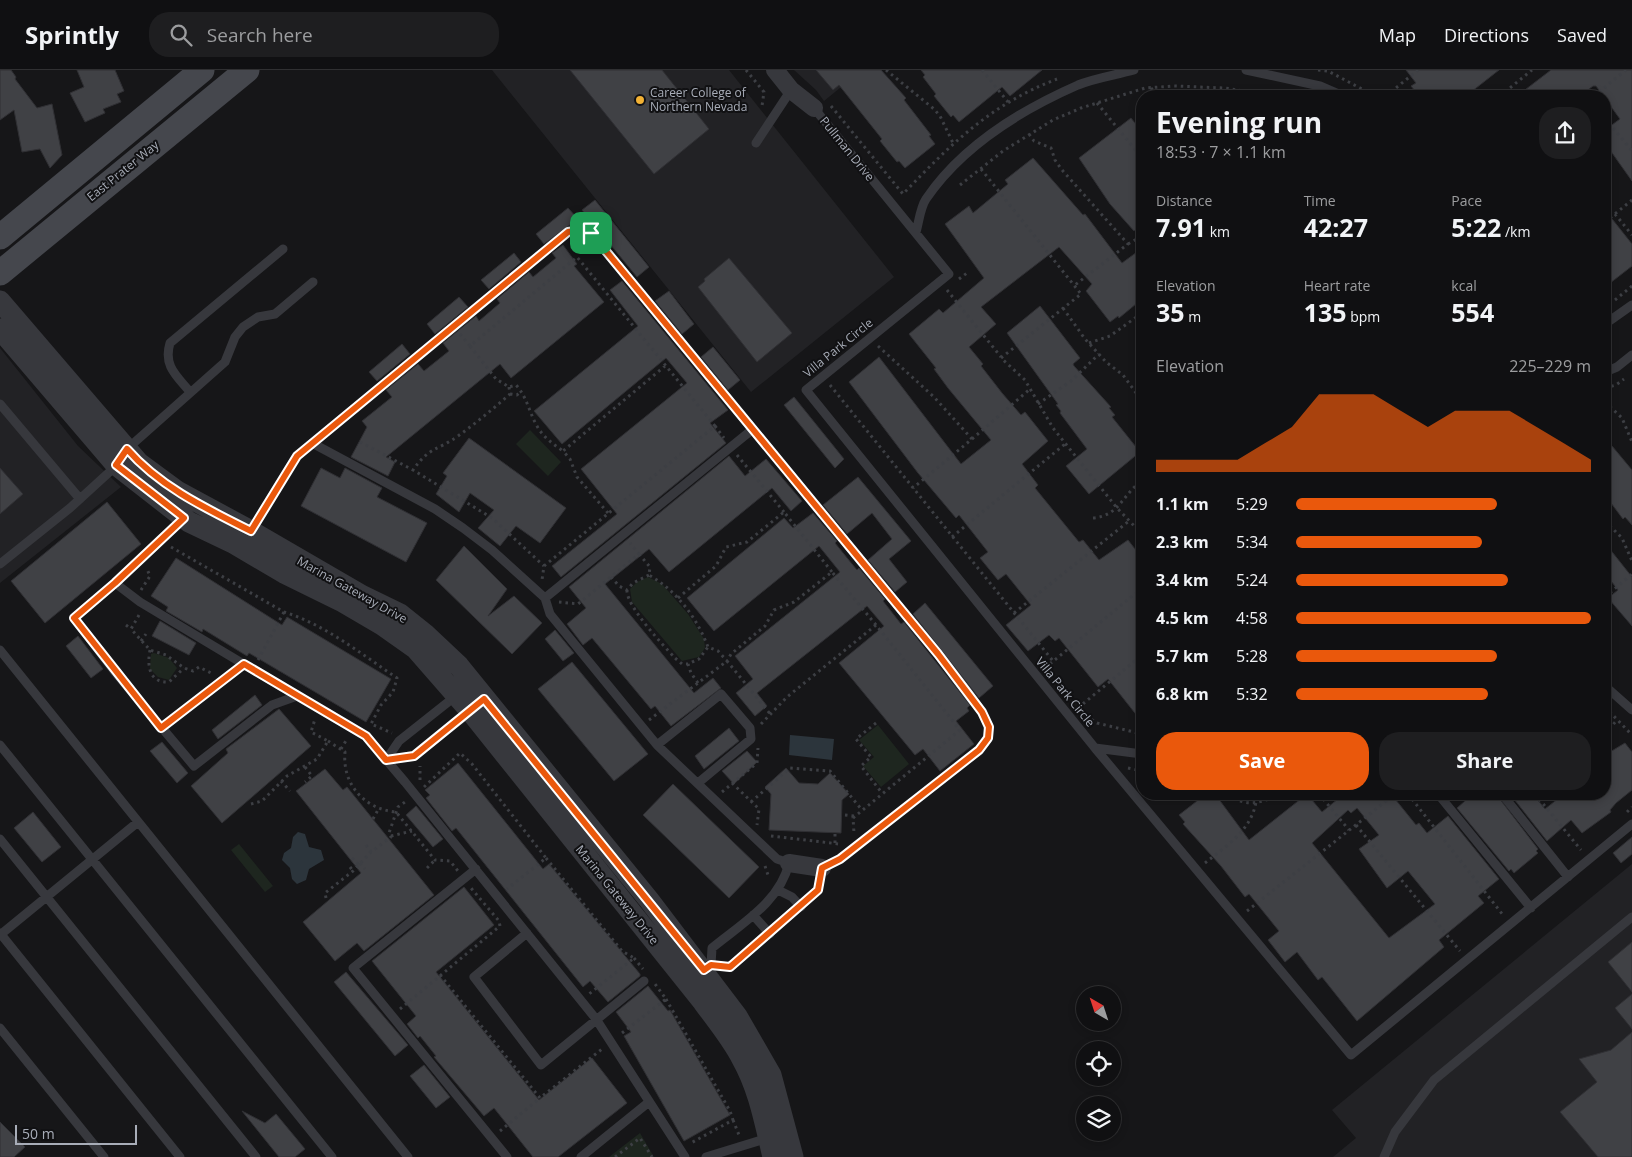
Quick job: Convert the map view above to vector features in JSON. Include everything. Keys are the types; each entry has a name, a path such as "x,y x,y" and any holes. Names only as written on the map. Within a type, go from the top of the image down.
{"main road":[{"path":"0,237 202,70"},
{"name":"East Prater Way","path":"0,273 247,70"}],"street":[{"name":"Pullman Drive","path":"775,70 792,90 822,106"},
{"name":"Marina Gateway Drive","path":"0,301 122,457 139,463 177,492 251,531 363,596 400,614 459,666 471,697"},
{"name":"Marina Gateway Drive","path":"0,329 122,457 184,518 382,625 416,649 471,697 701,972 754,1042 771,1075 776,1142 793,1157"},
{"path":"789,863 822,868"}],"lane":[{"path":"916,232 925,200 972,149 1002,126 1027,110 1080,84 1134,70"},
{"path":"1246,70 1312,84 1328,90"},
{"path":"756,143 792,90"},
{"name":"Pullman Drive","path":"822,106 916,232"},
{"path":"251,531 297,456 568,232 581,230 591,233 938,654 982,712 989,727 988,738 979,750 840,859 822,868 818,890 770,934 730,967 701,972"},
{"name":"Villa Park Circle","path":"916,232 949,274 806,390 1095,748"},
{"path":"190,392 172,370 166,356 170,343 283,249"},
{"path":"0,564 80,499 190,392 224,362 235,337 243,327 258,316 276,314 313,282"},
{"path":"1611,320 1632,304"},
{"path":"1611,370 1632,355"},
{"path":"0,404 80,499"},
{"path":"544,597 753,429"},
{"path":"312,443 435,509 492,550 544,597 550,614 657,745 777,860 789,863 786,877 778,890 753,914 712,948 701,972"},
{"path":"184,518 115,583 74,618 161,728 194,766 272,705 297,696"},
{"path":"115,583 140,602 366,736 596,1019 685,1157"},
{"path":"0,650 408,1157"},
{"path":"161,728 244,664"},
{"path":"1611,691 1632,710"},
{"path":"657,745 721,694 750,728 751,739 698,783"},
{"path":"386,760 399,741 471,697"},
{"path":"386,760 414,756 471,697"},
{"path":"0,745 332,1157"},
{"path":"1095,748 1136,753"},
{"path":"1095,748 1136,797"},
{"path":"1138,800 1351,1056 1632,824"},
{"path":"1443,800 1531,908"},
{"path":"1507,800 1568,877"},
{"path":"138,822 0,934 180,1157"},
{"path":"0,839 256,1157"},
{"path":"476,869 352,968 507,1157"},
{"path":"778,890 792,897 801,907"},
{"path":"753,914 770,934"},
{"path":"1384,1157 1394,1132 1434,1080 1632,916"},
{"path":"526,933 474,977 541,1065 646,977"},
{"path":"0,1028 104,1157"},
{"path":"581,1157 650,1102"},
{"path":"706,1157 776,1142"}],"path":[{"path":"746,70 764,92 762,106"},
{"path":"886,70 934,109 940,116 953,143"},
{"path":"982,70 1008,102"},
{"path":"1318,70 1328,71 1364,90"},
{"path":"1393,90 1418,70"},
{"path":"1507,90 1532,70"},
{"path":"1601,90 1626,70"},
{"path":"822,106 903,194 953,143 1008,102 1029,90 1064,77"},
{"path":"1141,90 1151,87 1225,88 1235,90"},
{"path":"960,185 1029,134 1052,120 1097,103 1136,91"},
{"path":"1097,103 1136,151"},
{"path":"1611,125 1632,151"},
{"path":"1029,134 1034,141 1051,148 1055,160 1062,170 1128,244"},
{"path":"981,169 1081,294 1001,358"},
{"path":"1611,217 1632,200"},
{"path":"1615,214 1632,235"},
{"path":"1075,285 1136,239"},
{"path":"470,346 577,257 715,426 544,566"},
{"path":"939,296 967,273"},
{"path":"1611,303 1632,286"},
{"path":"947,290 1001,358 1025,380 1038,404 1065,444 1117,508 1136,528"},
{"path":"1063,308 1089,343 1123,375 1136,393"},
{"path":"1089,343 1110,336 1136,317"},
{"path":"454,327 496,379 509,387 516,385 526,397 538,428 548,440 570,459 577,477 608,513"},
{"path":"871,351 885,339"},
{"path":"878,345 934,398 972,439"},
{"path":"1038,404 1072,381 1099,354"},
{"path":"563,451 665,366"},
{"path":"836,379 829,384 1053,661 1136,593"},
{"path":"509,387 510,394"},
{"path":"913,488 1030,389"},
{"path":"413,470 423,456 431,450 459,435 510,394 518,395 520,392"},
{"path":"1611,408 1622,418 1632,442"},
{"path":"360,442 413,470 492,518 544,566 544,597 578,604 639,554"},
{"path":"952,537 1065,444"},
{"path":"731,447 960,730 855,816 853,818 854,833 848,838"},
{"path":"1093,518 1103,517 1117,508 1136,487"},
{"path":"678,598 716,566 726,547 747,542 784,512"},
{"path":"1014,613 1129,521"},
{"path":"1611,528 1622,538 1632,561"},
{"path":"623,534 650,567 649,575"},
{"path":"171,546 284,612 300,617 324,630 397,678 393,692 381,705 372,724 389,733 397,732"},
{"path":"649,575 663,583 678,598 702,631 708,647 718,651 727,661 731,654 765,626 774,610 794,602 832,572"},
{"path":"1611,592 1632,574"},
{"path":"649,575 633,583 627,590 627,598 633,609 682,664 688,664 699,659 708,647"},
{"path":"611,577 619,586 627,590"},
{"path":"253,669 284,612"},
{"path":"132,629 140,615"},
{"path":"126,625 132,629 150,650 166,655 184,668 193,671 199,667 211,673 215,669"},
{"path":"760,725 787,697 876,625"},
{"path":"141,641 146,634"},
{"path":"150,650 148,669 154,678 162,683 169,682 184,668"},
{"path":"1136,660 1075,710 1097,723 1136,733"},
{"path":"688,664 691,673 698,683"},
{"path":"282,702 289,708 300,708 316,718 311,732 345,752 344,764 348,779 356,790 365,799 379,808 396,812 435,860"},
{"path":"1611,714 1632,736"},
{"path":"1611,727 1617,720"},
{"path":"876,723 856,739 872,757 861,766 882,793"},
{"path":"251,804 262,801 281,780 317,759 328,741"},
{"path":"713,798 757,763 759,744"},
{"path":"415,794 460,753 466,757 622,951 634,958 646,977 666,999 730,1112 738,1135 748,1133"},
{"path":"423,787 419,771 420,767 428,760"},
{"path":"305,767 312,776 305,782"},
{"path":"1122,767 1136,770"},
{"path":"751,802 790,768 830,771 862,810"},
{"path":"281,780 290,791"},
{"path":"732,783 759,810 757,827 762,831"},
{"path":"1239,800 1242,802 1262,800"},
{"path":"1324,800 1349,830"},
{"path":"1242,915 1388,800"},
{"path":"1413,800 1503,915"},
{"path":"1541,800 1580,850"},
{"path":"1202,865 1239,836 1254,813 1256,802"},
{"path":"1624,814 1632,807"},
{"path":"373,819 379,808"},
{"path":"391,836 389,833 396,812"},
{"path":"845,815 855,816"},
{"path":"1356,825 1460,951"},
{"path":"326,898 325,893 353,871 371,852 391,836 412,831"},
{"path":"835,834 835,843"},
{"path":"766,835 842,844"},
{"path":"1560,867 1588,844"},
{"path":"366,845 371,852"},
{"path":"352,858 365,869"},
{"path":"506,890 546,858"},
{"path":"398,1010 500,926 499,922 463,879 450,860 435,860 427,868"},
{"path":"350,867 353,871"},
{"path":"1496,921 1524,899"},
{"path":"1452,958 1467,945"},
{"path":"581,1000 634,958"},
{"path":"622,1033 666,999"},
{"path":"502,1139 497,1134 540,1098"},
{"path":"691,1143 733,1120"},
{"path":"614,1157 640,1138 652,1157"}],"shaded area":[{"path":"492,70 729,70 894,277 751,392"},
{"path":"794,70 862,70 824,101 816,90"},
{"path":"0,348 78,446 121,487 0,583"},
{"path":"530,430 561,462 548,476 516,444"},
{"path":"648,577 662,584 688,614 704,639 705,648 699,657 682,661 632,602 630,589 637,582"},
{"path":"154,653 169,658 177,668 169,680 158,677 150,669 151,654"},
{"path":"878,725 909,764 881,787 863,766 874,757 859,740"},
{"path":"790,735 834,739 832,760 789,755"},
{"path":"298,832 305,834 309,847 321,850 324,860 309,869 306,880 297,884 292,879 290,868 282,860 284,853 291,848 293,837"},
{"path":"239,844 273,886 265,892 231,850"},
{"path":"1632,864 1632,1157 1333,1157 1356,1138 1332,1110"},
{"path":"640,1133 654,1157 609,1157"}],"building":[{"path":"0,70 11,70 16,77 15,79 37,108 52,104 62,155 50,168 40,149 22,152 14,110 0,120"},
{"path":"77,70 115,70 124,91 117,94 121,102 103,109 105,113 85,122 70,93 84,87"},
{"name":"Career College of Northern Nevada","path":"570,70 662,70 709,129 654,174"},
{"path":"816,70 881,70 906,98 904,100 931,135 929,136 935,144 905,168 899,161 897,162 880,141 882,139 839,85 833,90"},
{"path":"921,70 1042,70 1010,96 1002,87 959,122 953,115 951,117 934,96 936,94 923,77 925,75"},
{"path":"1406,70 1499,70 1474,90 1414,90 1411,86 1416,83"},
{"path":"1551,70 1632,70 1632,181 1611,151 1611,126 1620,119 1611,107 1611,90 1599,90 1596,86 1593,86 1588,90 1525,90"},
{"path":"1131,118 1136,124 1136,229 1134,231 1110,204 1079,158"},
{"path":"1033,158 1083,215 1085,214 1122,263 1136,253 1136,304 1119,318 1118,316 1110,322 1086,291 1092,284 1059,247 981,307 996,324 969,347 1002,393 1021,415 1025,412 1048,441 1022,464 1038,485 1035,488 1079,542 1083,540 1099,560 1128,540 1136,550 1136,714 1108,679 1098,687 1059,638 1055,641 1049,635 1028,651 1006,625 1031,605 1006,574 998,580 980,558 988,552 959,515 956,518 918,473 849,382 879,357 961,464 991,440 948,388 934,369 936,368 909,334 939,309 943,313 984,278 945,224 969,206 973,213 1008,184 1005,180"},
{"path":"595,200 649,267 637,277 582,210"},
{"path":"568,208 578,219 544,244 536,234"},
{"path":"1611,218 1632,244 1632,266 1611,282"},
{"path":"563,245 577,264 574,266 604,302 511,378 500,364 386,457 395,462 388,476 351,457 367,427 362,421 392,397 386,390 418,364 424,371 449,351 443,343 476,316 479,321 500,303 497,299 529,272 533,277 556,258 552,253"},
{"path":"514,253 521,262 489,289 481,280"},
{"path":"729,258 792,333 757,362 698,287 705,281 704,279"},
{"path":"622,281 728,410 710,423 726,443 561,577 552,566 617,514 581,469 687,383 666,358 562,444 534,411 638,326 610,290"},
{"path":"669,291 694,324 682,334 655,301"},
{"path":"459,297 468,307 435,334 427,324"},
{"path":"1040,306 1080,358 1073,364 1074,366 1111,407 1109,408 1115,415 1112,417 1136,447 1136,455 1089,494 1066,466 1087,449 1060,413 1061,411 1056,405 1058,404 1007,333"},
{"path":"402,344 410,354 377,381 369,372"},
{"path":"713,347 740,380 728,390 701,357"},
{"path":"794,397 844,459 835,468 784,405"},
{"path":"469,438 566,508 540,543 516,526 500,546 478,528 494,510 470,493 459,512 436,494 447,476 443,473"},
{"path":"1611,447 1632,470 1632,525 1625,517 1623,519 1611,503"},
{"path":"729,456 745,476 766,459 802,501 791,511 772,488 669,572 649,549 605,584 694,693 713,678 721,688 671,726 655,706 651,709 592,638 583,645 567,624 586,608 569,587"},
{"path":"0,468 23,494 0,514"},
{"path":"321,468 340,478 345,468 382,488 377,497 427,523 406,562 301,506"},
{"path":"858,477 911,541 889,559 907,582 895,592 868,560 892,539 872,513 847,534 823,505"},
{"path":"107,502 141,544 45,623 11,581"},
{"path":"813,513 837,541 835,543 857,570 859,568 885,599 883,601 901,624 904,622 970,705 967,708 969,711 956,721 974,744 940,771 923,749 915,755 839,663 884,626 867,606 757,693 767,706 755,716 736,693 753,679 735,656 840,572 819,546 714,631 687,598 784,518 793,528"},
{"path":"464,546 507,589 488,616 514,596 542,623 512,654 436,580"},
{"path":"1611,551 1632,577 1632,626 1611,602 1611,596 1618,590 1611,581"},
{"path":"176,558 282,625 287,617 391,679 366,722 249,653 247,656 203,629 202,632 166,611 168,607 151,596"},
{"path":"925,603 993,686 979,698 913,614"},
{"path":"160,621 196,643 189,655 152,636"},
{"path":"555,630 574,653 563,661 545,639"},
{"path":"78,636 103,669 91,678 66,646"},
{"path":"572,662 648,754 614,781 538,689"},
{"path":"255,695 262,705 218,739 212,730"},
{"path":"279,709 311,746 222,823 191,786 228,753 226,749"},
{"path":"729,728 739,741 704,769 695,756"},
{"path":"162,742 188,773 177,783 150,751"},
{"path":"1625,743 1632,752 1632,790 1616,803 1610,810 1611,812 1582,833 1571,820 1547,841 1515,800 1538,800 1545,809 1556,800 1611,800 1611,751"},
{"path":"747,751 757,762 734,784 722,771"},
{"path":"458,763 543,869 549,864 640,974 640,976 608,1002 590,981 583,987 456,828 452,831 426,798 430,795 425,790"},
{"path":"786,768 799,783 818,784 830,773 849,794 842,800 841,833 769,830 771,794 765,787"},
{"path":"325,769 343,790 347,787 434,895 364,951 357,943 335,961 303,922 361,873 296,791"},
{"path":"673,784 759,867 729,898 643,815"},
{"path":"1198,800 1219,800 1249,840 1299,800 1312,800 1322,812 1337,800 1396,800 1416,825 1419,823 1427,833 1448,816 1499,879 1478,896 1484,903 1439,940 1444,947 1357,1021 1322,977 1318,980 1297,952 1285,962 1268,940 1279,931 1249,894 1245,897 1221,866 1183,824 1185,822 1179,815","holes":["1357,808 1379,835 1359,849 1387,888 1408,871 1435,904 1389,938 1312,843 1348,810 1351,813"]},
{"path":"1466,800 1501,800 1538,849 1536,851 1538,853 1514,873 1511,869 1509,871 1457,808"},
{"path":"416,806 443,839 433,847 406,815"},
{"path":"33,812 61,847 42,862 14,828"},
{"path":"1632,837 1632,854 1621,863 1613,853"},
{"path":"464,887 494,925 436,972 539,1100 592,1058 627,1103 558,1157 533,1157 494,1108 484,1116 434,1057 436,1056 420,1036 418,1038 407,1024 416,1016 372,961"},
{"path":"1632,942 1632,992 1608,962"},
{"path":"346,972 408,1045 395,1056 334,982"},
{"path":"648,986 668,1011 670,1010 730,1115 684,1141 624,1036 631,1032 616,1012"},
{"path":"1632,994 1632,1029 1615,1008"},
{"path":"1632,1032 1632,1157 1598,1157 1560,1112 1597,1082 1579,1059 1611,1050"},
{"path":"424,1065 450,1097 436,1108 410,1076"},
{"path":"242,1111 265,1123 276,1114 305,1149 295,1157 279,1157"},
{"path":"0,1122 25,1147 14,1157 0,1157"}],"place":[{"name":"Career College of Northern Nevada","path":"640,100"}],"route":[{"path":"581,230 591,233 938,654 982,712 989,727 988,738 979,750 840,859 822,868 818,890 780,926 730,967 711,965 704,970 484,699 471,712 414,756 386,760 366,736 244,664 161,728 74,618 115,583 184,518 116,465 127,449 139,463 177,492 251,531 297,456 568,232 581,230"}]}
